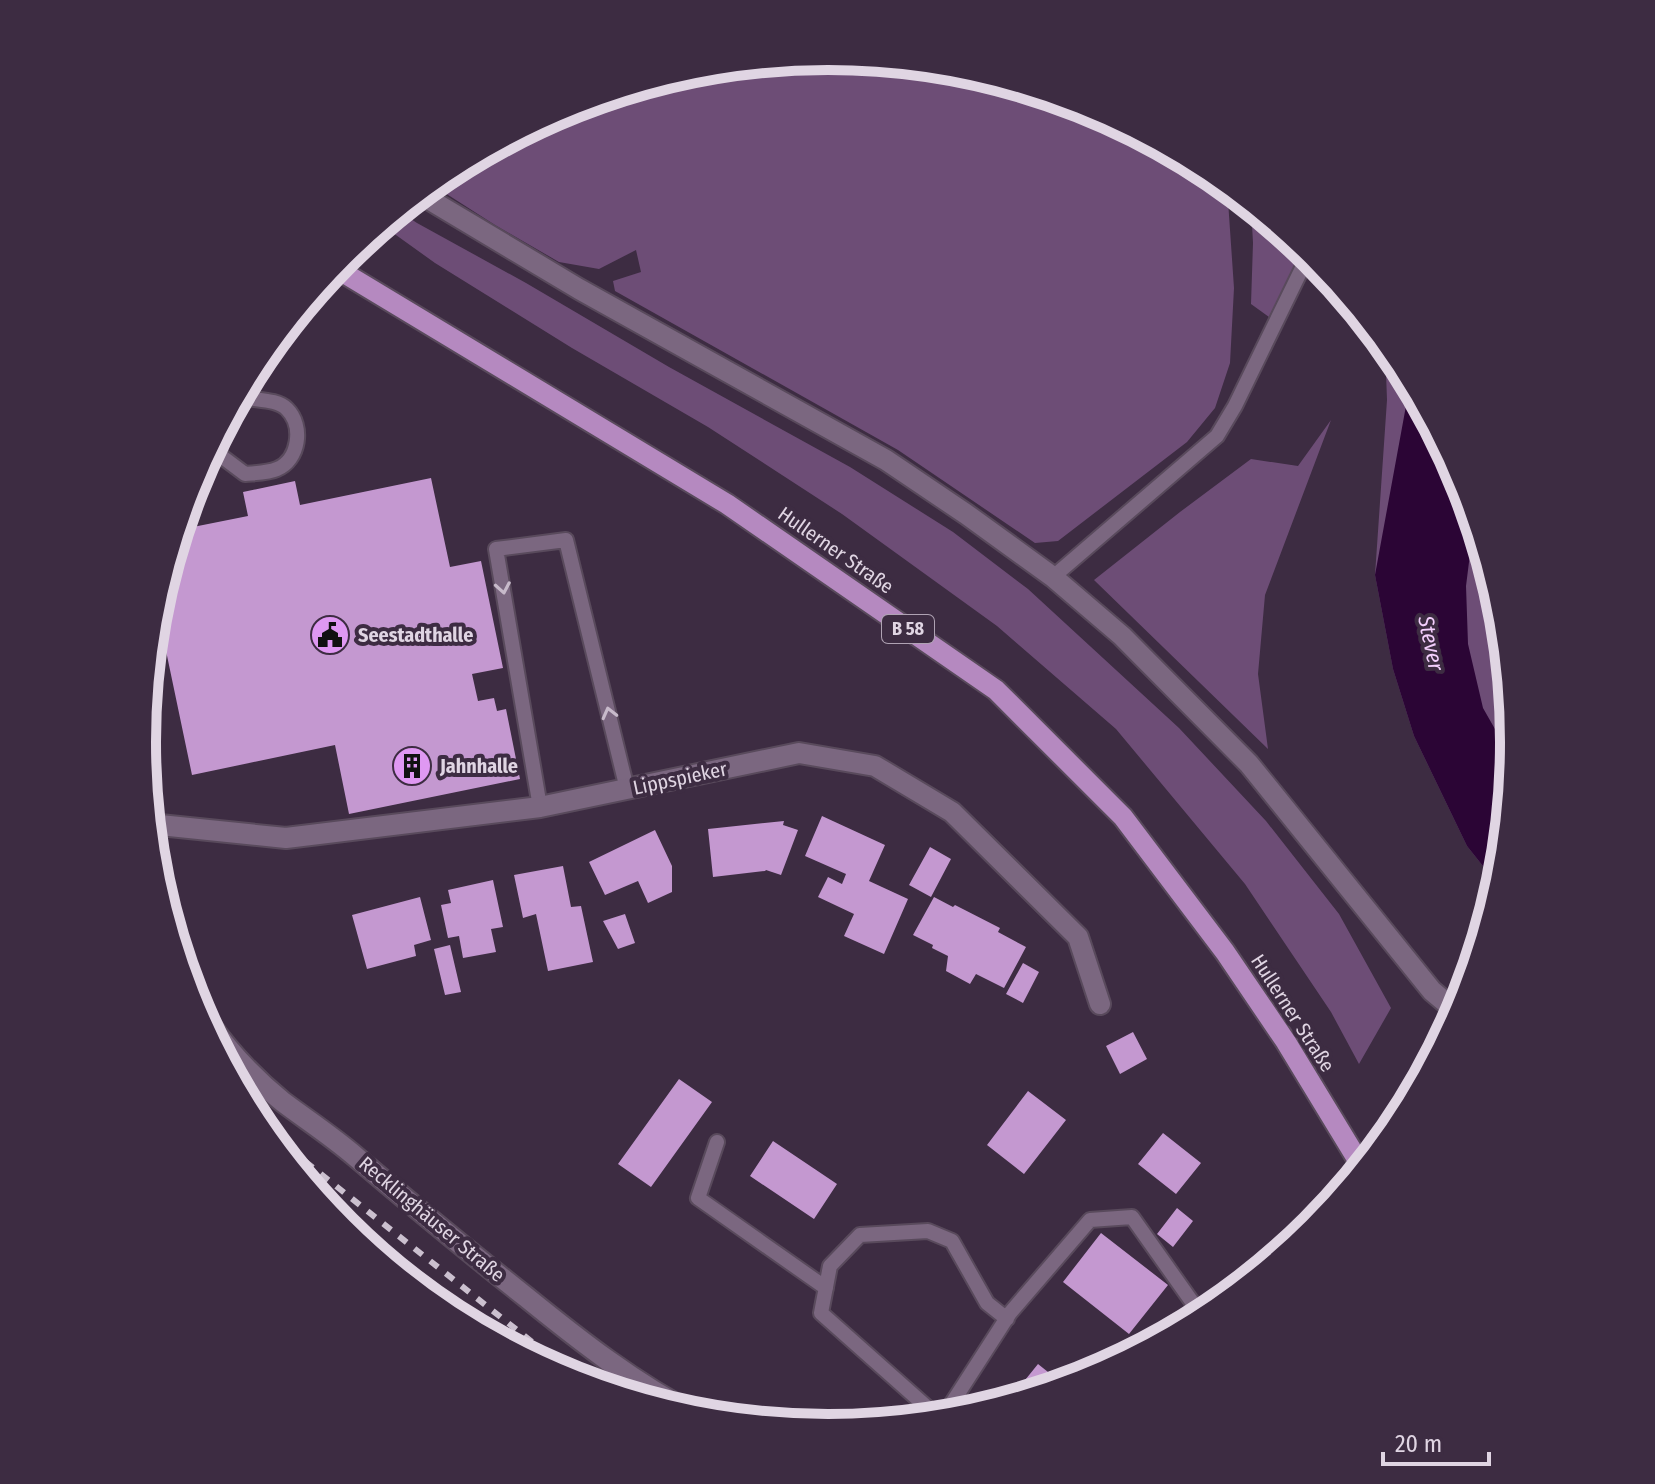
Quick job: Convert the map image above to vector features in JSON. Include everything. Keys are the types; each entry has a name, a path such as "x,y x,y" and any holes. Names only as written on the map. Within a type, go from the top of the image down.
{"main road":[{"name":"Hullerner Straße","path":"345,274 727,504 996,690 1123,817 1225,952 1286,1042 1356,1157"}],"street":[{"path":"430,200 579,289 886,460 1053,577 1122,636 1249,764 1432,991 1446,1003"},
{"name":"Lippspieker","path":"161,825 286,838 540,807 799,753 875,766 952,812 1078,937 1100,1004"},
{"name":"Recklinghäuser Straße","path":"232,1052 281,1100 352,1153 428,1219 571,1333 655,1391"}],"lane":[{"path":"1053,577 1217,436 1235,406 1303,267"},
{"path":"221,455 245,474 278,469 290,458 299,439 296,424 287,409 251,398"},
{"path":"540,807 496,549 566,540 627,789"},
{"path":"717,1142 698,1198 826,1288"},
{"path":"950,1402 1007,1319 1090,1220 1132,1217 1194,1305"},
{"path":"927,1406 821,1313 830,1266 860,1235 928,1231 952,1241 987,1303 1007,1319"}],"shaded area":[{"path":"784,71 871,71 959,83 1001,93 1085,121 1164,160 1228,203 1234,288 1230,363 1215,408 1187,442 1058,541 1035,543 898,450 615,291 613,281 641,272 636,250 599,269 559,262 442,191 530,139 611,106 696,83"},
{"path":"408,217 526,283 669,367 850,467 953,532 1028,589 1179,728 1266,821 1339,914 1391,1008 1359,1064 1331,1012 1245,884 1116,729 997,626 842,514 708,427 435,263 391,231"},
{"path":"1252,221 1298,262 1269,317 1251,304"},
{"path":"1386,369 1430,445 1448,485 1477,568 1487,611 1494,654 1500,742 1494,830 1487,871 1467,846 1414,736 1393,669 1375,575 1387,400"},
{"path":"1331,420 1265,595 1258,674 1268,749 1094,580 1251,459 1298,466"}],"water":[{"name":"Stever","path":"1407,402 1448,485 1471,548 1466,586 1468,644 1483,708 1500,738 1494,830 1487,871 1467,846 1414,736 1393,669 1375,575"}],"building":[{"name":"Seestadthalle","path":"431,478 450,567 481,561 503,668 472,674 478,701 494,698 497,711 506,709 520,779 349,814 335,745 192,775 163,639 178,568 191,527 248,516 243,492 295,481 300,505"},
{"path":"822,816 885,845 869,881 908,899 884,954 844,936 854,914 818,897 828,877 842,884 846,874 805,856"},
{"path":"784,821 783,825 798,830 781,875 766,870 713,877 708,829"},
{"path":"655,830 672,866 672,892 648,903 638,881 605,895 589,862"},
{"path":"930,847 951,859 931,897 909,885"},
{"path":"563,866 571,907 581,906 593,962 548,971 536,914 523,918 514,875"},
{"path":"493,880 503,927 491,929 496,952 463,958 459,936 448,938 441,905 451,903 448,890"},
{"path":"420,897 431,940 414,945 416,956 367,969 352,915"},
{"path":"934,897 1000,928 998,932 1026,947 1004,988 976,974 970,984 946,971 948,956 913,935"},
{"path":"625,914 635,943 618,949 603,921"},
{"path":"450,945 461,992 445,995 434,949"},
{"path":"1023,963 1039,972 1023,1003 1006,994"},
{"path":"1133,1032 1147,1059 1120,1074 1106,1046"},
{"path":"679,1079 712,1102 651,1187 618,1164"},
{"path":"1028,1091 1066,1120 1024,1174 987,1145"},
{"path":"1163,1133 1201,1163 1176,1194 1138,1164"},
{"path":"773,1141 837,1184 814,1219 750,1176"},
{"path":"1177,1208 1193,1221 1173,1247 1157,1234"},
{"path":"1101,1233 1168,1285 1129,1334 1063,1282"},
{"path":"1038,1364 1052,1375 1044,1378 1021,1385"}],"railway":[{"path":"298,1156 543,1351"}],"place":[{"name":"Seestadthalle","path":"330,635"},
{"name":"Jahnhalle","path":"412,766"}]}
